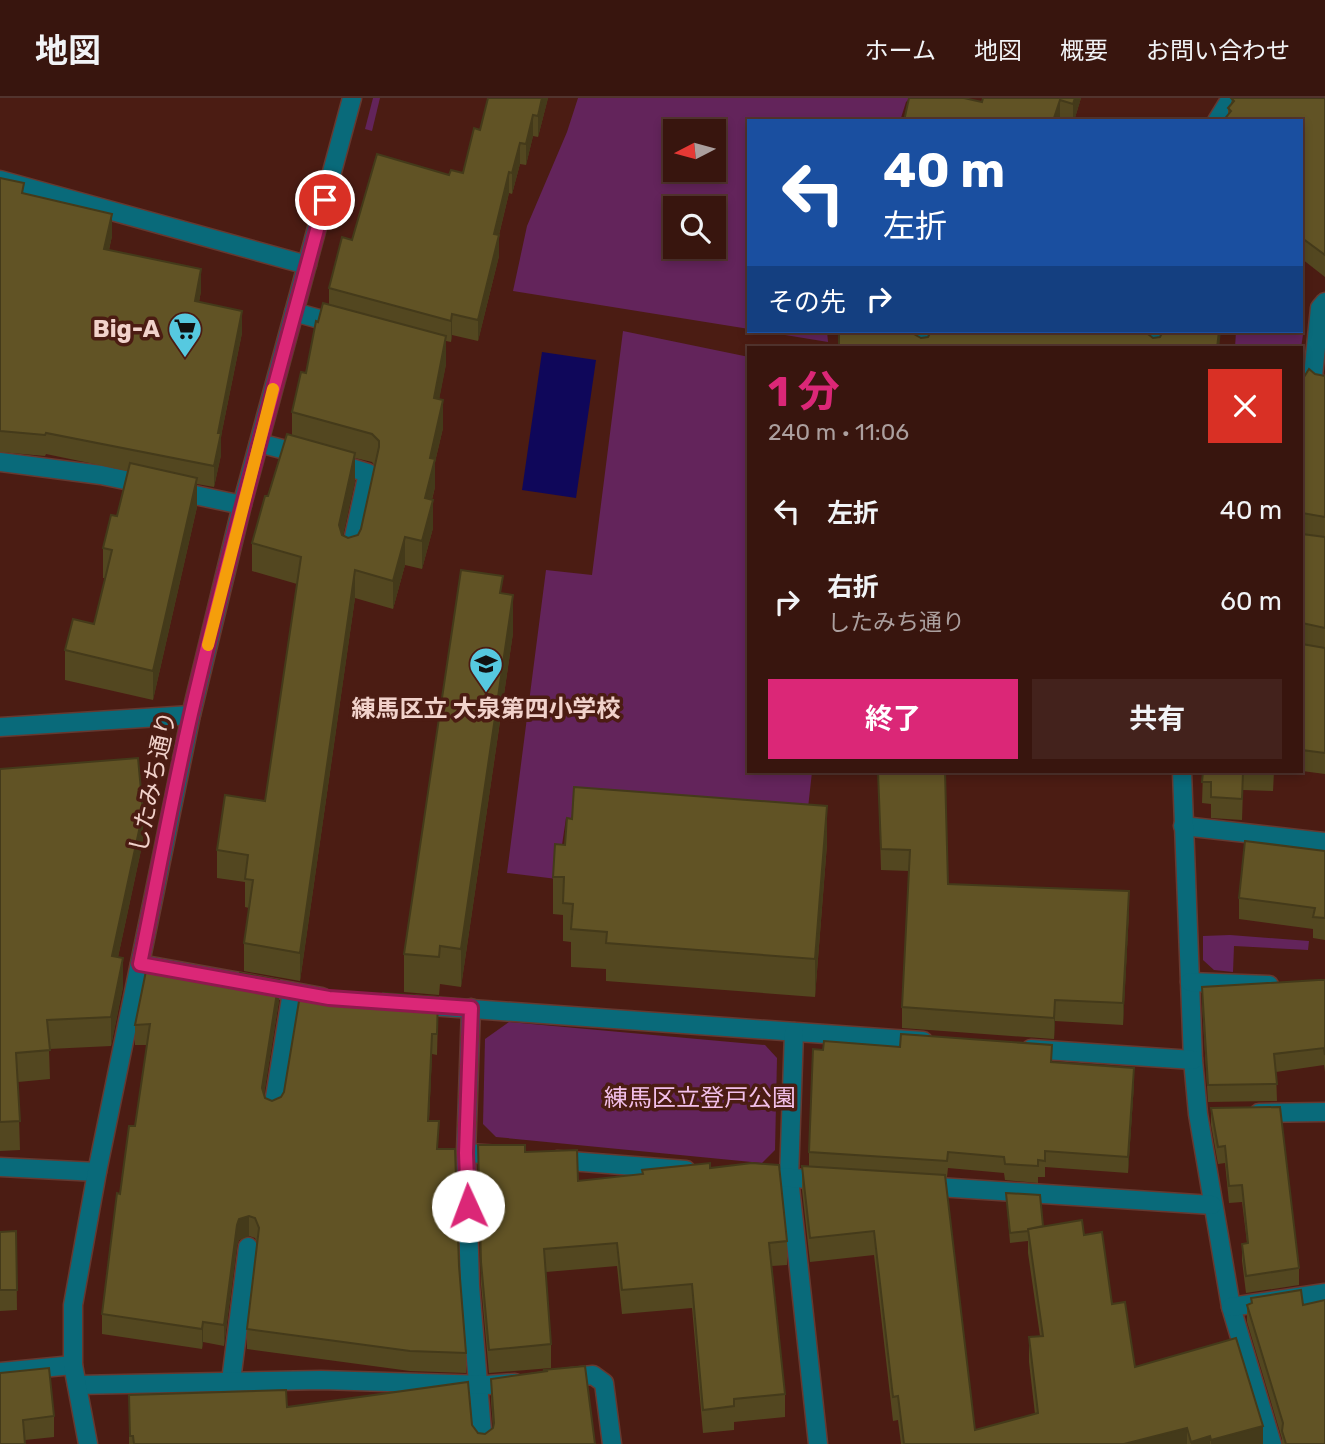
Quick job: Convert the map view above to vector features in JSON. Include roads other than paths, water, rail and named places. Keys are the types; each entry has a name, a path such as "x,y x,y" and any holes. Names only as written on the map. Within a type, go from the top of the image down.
{"street":[{"name":"したみち通り","path":"88,1444 73,1365 73,1305 97,1171 191,715 242,505 352,98"},
{"path":"1218,119 1231,98"},
{"path":"0,180 307,265"},
{"path":"1325,302 1320,308 1313,376 1318,384 1325,386"},
{"path":"294,312 360,330"},
{"path":"259,443 368,473 350,555"},
{"path":"0,462 101,475 242,505"},
{"path":"0,727 191,715"},
{"path":"1182,773 1193,1060 1204,1114 1212,1205 1231,1307 1272,1444"},
{"path":"1184,826 1325,842"},
{"path":"140,964 342,999"},
{"path":"1190,982 1284,986"},
{"path":"273,1110 292,992"},
{"path":"394,1003 943,1043"},
{"path":"471,1008 466,1153 470,1286 483,1444"},
{"path":"794,1032 789,1178 817,1444"},
{"path":"1011,1047 1193,1060"},
{"path":"1236,1113 1325,1112"},
{"path":"466,1153 708,1172"},
{"path":"0,1167 97,1171"},
{"path":"735,1174 844,1181"},
{"path":"899,1185 1212,1205"},
{"path":"231,1381 248,1247"},
{"path":"1231,1307 1325,1293"},
{"path":"0,1372 73,1365"},
{"path":"77,1385 321,1380 477,1385 593,1375 604,1383 612,1444"}],"place":[{"name":"Big-A","path":"185,359"},
{"name":"練馬区立 大泉第四小学校","path":"486,694"}],"park label":[{"name":"練馬区立登戸公園","path":"700,1098"}]}
